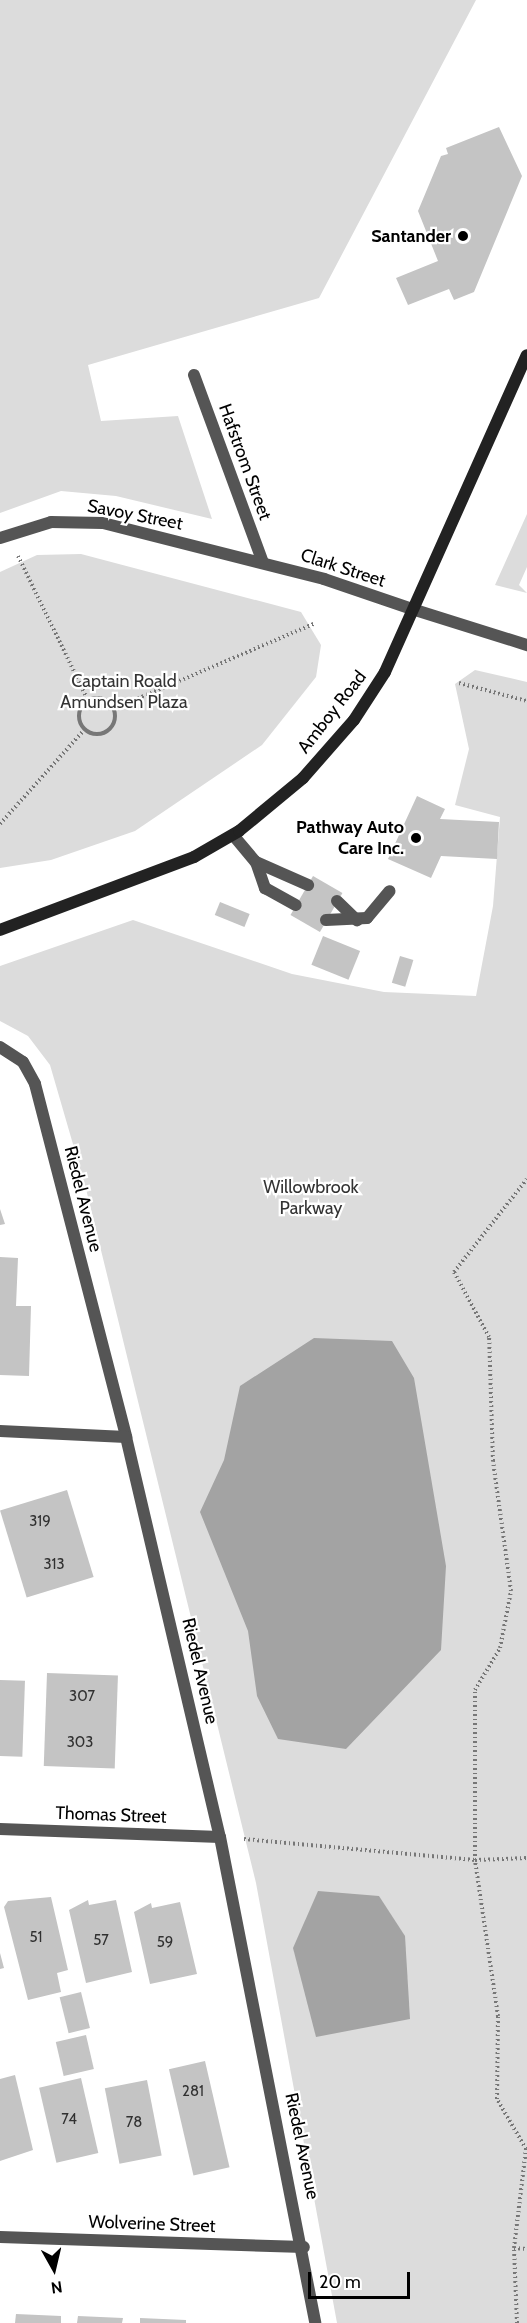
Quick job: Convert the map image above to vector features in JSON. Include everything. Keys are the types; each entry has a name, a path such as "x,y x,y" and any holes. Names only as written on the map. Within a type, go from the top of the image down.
{"main road":[{"name":"Amboy Road","path":"0,930 144,878 233,835 287,794 354,720 385,672 527,355"}],"street":[{"name":"Hafstrom Street","path":"194,375 263,563"},
{"name":"Savoy Street","path":"0,538 33,525 86,521 263,563"},
{"name":"Clark Street","path":"263,563 527,645"},
{"path":"233,835 256,862 265,888 296,905"},
{"path":"256,862 308,885"},
{"path":"326,920 357,920 375,913 390,891"},
{"path":"337,901 357,920"},
{"name":"Riedel Avenue","path":"0,1047 23,1062 35,1084 126,1437 220,1837 304,2247 315,2323"},
{"path":"0,1431 126,1437"},
{"name":"Thomas Street","path":"0,1829 220,1837"},
{"name":"Wolverine Street","path":"0,2237 304,2247"}],"path":[{"path":"18,556 88,700"},
{"path":"113,709 316,623"},
{"path":"459,684 527,701"},
{"path":"100,698 113,709 108,730 98,734 85,729 79,715 88,700 100,698"},
{"path":"0,824 85,729"},
{"path":"517,2323 514,2248 526,2149 497,2100 498,2016 475,1860 476,1690 500,1648 511,1591 493,1461 489,1338 454,1272 527,1179"},
{"path":"220,1837 475,1860 527,1858"},
{"path":"514,2248 527,2249"}],"green space":[{"path":"0,0 476,0 319,298 88,365 101,421 178,416 212,519 116,496 61,491 0,513"},
{"path":"527,514 527,567 519,585 527,593 495,585"},
{"name":"Captain Roald Amundsen Plaza","path":"81,554 301,612 321,645 316,677 262,745 135,831 51,860 0,868 0,572 37,555"},
{"name":"Willowbrook Parkway","path":"475,670 527,682 527,2323 337,2323 256,1883 86,1189 50,1065 28,1036 0,1021 0,966 133,920 292,974 384,992 476,996 493,906 500,817 455,805 469,749 455,684"}],"shaded area":[{"path":"314,1338 392,1341 414,1378 446,1566 441,1650 346,1749 278,1739 257,1696 248,1631 200,1512 224,1460 240,1386"},
{"path":"318,1891 379,1896 405,1936 410,2019 316,2037 293,1948"}],"building":[{"name":"Santander","path":"499,127 522,176 474,292 454,300 449,289 408,305 396,278 438,261 418,211 441,156 448,154 446,148"},
{"path":"417,796 445,809 440,819 499,822 497,859 441,856 431,878 388,859"},
{"path":"313,876 342,893 320,932 290,915"},
{"path":"220,902 250,914 244,927 215,915"},
{"path":"323,936 360,951 348,980 311,965"},
{"path":"400,956 413,960 405,987 392,983"},
{"path":"0,1209 5,1224 0,1225"},
{"path":"0,1257 18,1258 16,1306 31,1306 29,1376 0,1375"},
{"path":"67,1490 94,1577 27,1597 0,1510"},
{"path":"47,1673 118,1675 115,1768 44,1766"},
{"path":"0,1680 25,1681 22,1757 0,1756"},
{"path":"51,1897 68,1970 57,1973 61,1992 28,2000 4,1907 8,1901"},
{"path":"88,1900 89,1905 116,1900 132,1972 86,1983 69,1910"},
{"path":"180,1902 197,1974 150,1984 134,1912 151,1903 152,1908"},
{"path":"0,1953 4,1968 0,1969"},
{"path":"81,1992 90,2028 69,2033 60,1997"},
{"path":"86,2035 94,2069 64,2076 56,2042"},
{"path":"205,2061 230,2167 193,2176 169,2069"},
{"path":"15,2075 33,2150 0,2161 0,2079"},
{"path":"81,2078 98,2153 56,2163 39,2088"},
{"path":"147,2080 162,2156 119,2164 105,2088"},
{"path":"16,2314 61,2316 61,2323 15,2323"},
{"path":"78,2316 123,2318 122,2323 77,2323"},
{"path":"140,2318 186,2320 186,2323 140,2323"}],"place":[{"name":"Santander","path":"463,236"},
{"name":"Pathway Auto Care Inc.","path":"416,838"}]}
